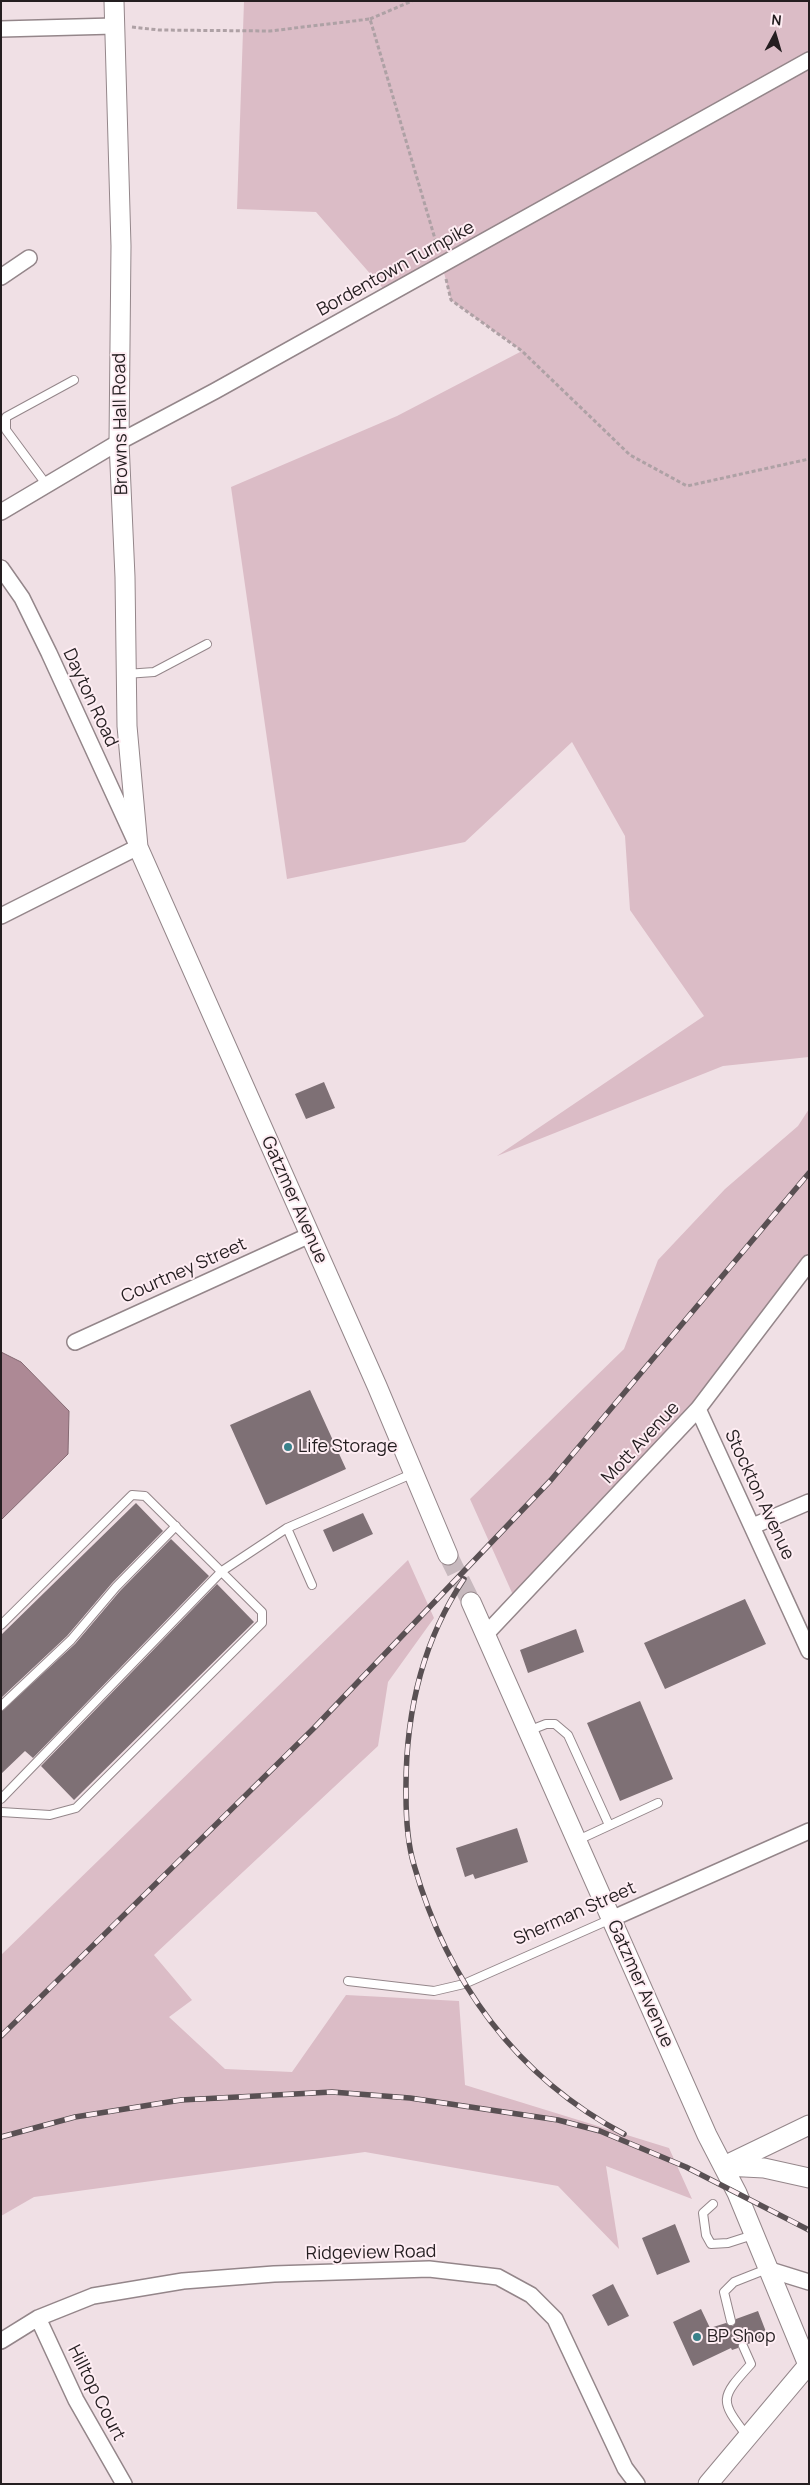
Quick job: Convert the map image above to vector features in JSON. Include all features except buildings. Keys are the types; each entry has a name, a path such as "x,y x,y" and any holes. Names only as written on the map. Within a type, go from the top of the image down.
{"street":[{"name":"Browns Hall Road","path":"114,1 121,246 119,442 125,578 126,726 138,847"},
{"path":"1,30 114,26"},
{"name":"Bordentown Turnpike","path":"1,512 119,442 215,391 809,60"},
{"path":"1,277 29,258"},
{"name":"Dayton Road","path":"1,568 22,598 138,847"},
{"path":"1,916 138,847"},
{"name":"Gatzmer Avenue","path":"138,847 310,1235 448,1555"},
{"name":"Courtney Street","path":"74,1342 310,1235"},
{"name":"Mott Avenue","path":"485,1636 698,1409 809,1263"},
{"name":"Stockton Avenue","path":"698,1409 809,1652"},
{"path":"753,1526 809,1502"},
{"name":"Gatzmer Avenue","path":"471,1602 707,2135 724,2166 808,2366"},
{"name":"Sherman Street","path":"611,1919 809,1831"},
{"path":"724,2166 809,2125"},
{"path":"724,2166 764,2168 809,2178"},
{"name":"Ridgeview Road","path":"1,2341 38,2318 93,2296 183,2281 274,2274 429,2269 498,2277 531,2295 555,2318 624,2468 637,2484"},
{"path":"768,2269 809,2282"},
{"name":"Hilltop Court","path":"38,2318 76,2400 124,2484"},
{"path":"708,2484 808,2366"}],"lane":[{"path":"46,484 6,430 6,417 74,380"},
{"path":"126,674 154,672 207,644"},
{"path":"1,1799 222,1571 287,1528 414,1473"},
{"path":"1,1625 132,1495 145,1496 262,1612 262,1623 76,1808 50,1815 1,1812"},
{"path":"1,1706 71,1640 116,1588 176,1526"},
{"path":"287,1528 312,1584"},
{"path":"528,1730 546,1724 555,1724 568,1735 609,1826"},
{"path":"578,1840 658,1804"},
{"name":"Sherman Street","path":"348,1981 434,1991 456,1986 611,1919"},
{"path":"713,2204 704,2213 706,2235 711,2244 728,2243 754,2235"},
{"path":"731,2321 724,2292 734,2282 768,2269"},
{"path":"743,2346 751,2364 728,2390 726,2403 729,2413 747,2436"}],"path":[{"path":"370,19 412,1"}],"shaded area":[{"path":"244,1 809,1 809,1057 723,1066 497,1156 704,1016 630,910 625,836 572,742 465,842 287,879 231,487 397,416 522,351 451,300 442,265 388,294 316,212 237,209"},
{"path":"809,1109 809,1261 694,1410 513,1595 470,1499 624,1349 658,1260 725,1189 798,1126"},
{"path":"1,1352 21,1362 69,1411 68,1454 1,1520"},
{"path":"408,1560 434,1618 388,1682 378,1746 154,1955 192,2000 169,2017 225,2069 292,2072 346,1995 459,2001 465,2085 669,2148 692,2199 606,2166 619,2249 558,2186 365,2152 34,2197 1,2216 1,1955"}],"tunnel":[{"path":"448,1555 471,1602"}],"railway":[{"path":"1,2036 314,1728 551,1480 809,1173"},
{"path":"464,1579 449,1603 426,1655 413,1709 406,1765 406,1803 408,1838 414,1865 428,1908 446,1948 466,1986 491,2022 519,2054 550,2084 585,2111 624,2134"},
{"path":"1,2137 75,2117 181,2100 332,2092 410,2098 558,2120 600,2131 686,2167 809,2230"}],"place":[{"name":"Life Storage","path":"288,1447"},
{"name":"BP Shop","path":"697,2337"}]}
